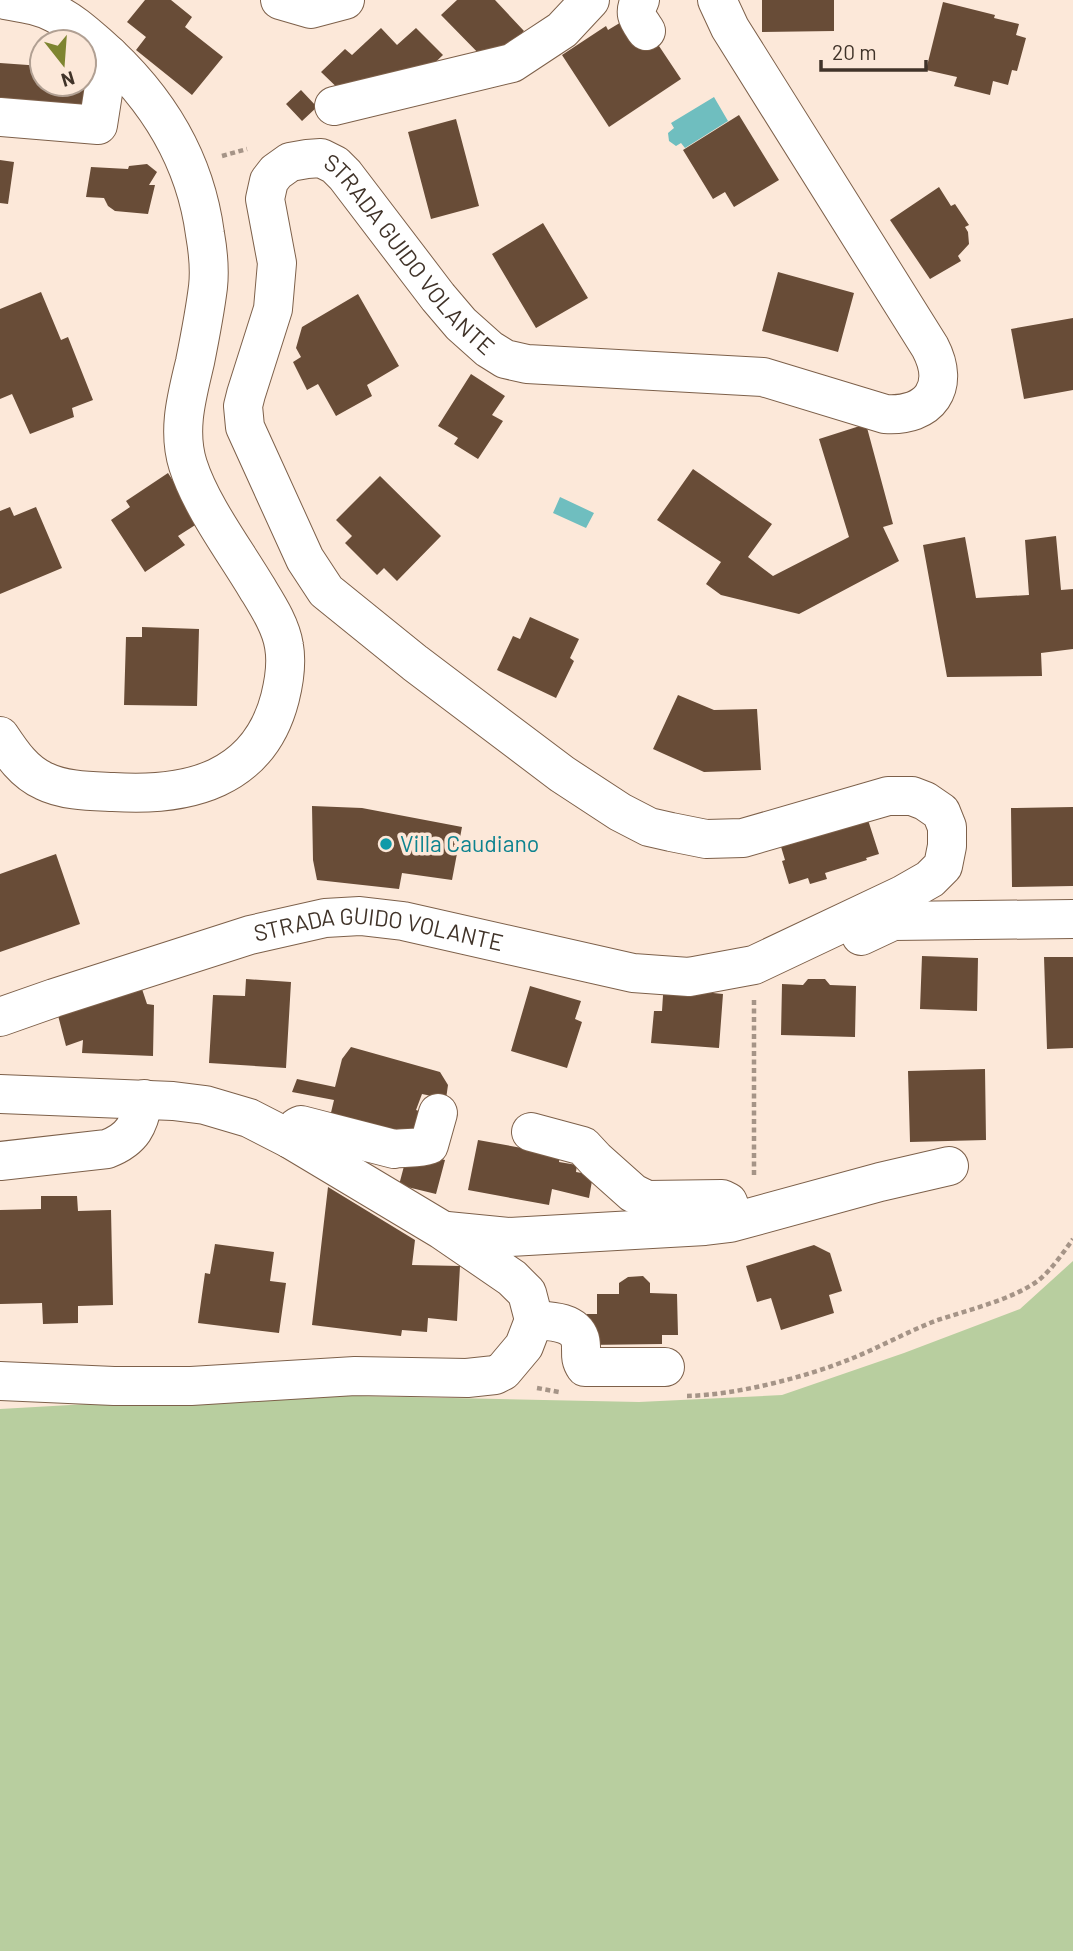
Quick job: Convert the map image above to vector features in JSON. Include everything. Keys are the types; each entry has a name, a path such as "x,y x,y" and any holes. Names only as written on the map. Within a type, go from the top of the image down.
{"street":[{"path":"0,736 21,766 44,781 94,791 142,794 182,790 217,779 247,757 267,733 280,699 286,666 284,644 271,611 202,495 188,466 183,439 185,401 208,285 208,257 203,216 177,140 149,97 109,55 75,25 54,12 5,0"},
{"path":"280,0 311,9 345,0"},
{"path":"334,106 512,63 562,30 590,0"},
{"name":"STRADA GUIDO VOLANTE","path":"0,1017 250,935 289,925 360,916 403,921 633,972 689,976 759,962 877,907 930,879 943,866 947,827 941,812 912,796 888,796 743,838 706,839 649,827 620,812 562,774 326,592 304,559 245,427 243,406 273,309 277,263 265,199 269,181 290,162 321,158 335,165 345,175 461,324 481,344 505,359 527,364 763,377 885,414 900,415 916,411 927,404 934,397 939,364 730,28 717,0"},
{"path":"0,117 99,125 109,55"},
{"name":"STRADA GUIDO VOLANTE","path":"759,962 780,971 792,970 893,921 1073,919"},
{"path":"0,1094 144,1099 205,1105 249,1118 290,1139 442,1230 512,1278 527,1293 534,1320 524,1346 508,1366 495,1375 467,1378 355,1376 191,1386 0,1381"},
{"path":"0,1161 107,1149 117,1145 136,1128 144,1099"},
{"path":"290,1139 301,1125 394,1149 421,1148 429,1145 438,1113"},
{"path":"531,1132 583,1146 633,1193 647,1200 722,1199 728,1202 742,1220"},
{"path":"442,1230 510,1237 695,1227 742,1220 949,1166"},
{"path":"534,1320 562,1323 574,1329 580,1339 580,1359 585,1367 672,1381"}],"path":[{"path":"742,1220 759,962"},
{"path":"672,1381 724,1392 811,1374 852,1359 932,1323 1016,1293 1039,1280 1073,1239"},
{"path":"495,1375 554,1392 568,1392"}],"green space":[{"path":"1073,1261 1073,1951 0,1951 0,1409 267,1394 639,1402 782,1395 1020,1309"}],"water":[{"path":"714,97 728,121 685,148 681,143 676,146 669,141 668,133 674,128 671,123"},
{"path":"560,497 594,513 586,528 553,513"}],"building":[{"path":"145,0 171,0 192,17 185,27 223,57 192,95 136,50 146,37 127,22"},
{"path":"457,0 495,0 524,31 489,64 441,15"},
{"path":"762,0 834,0 834,31 762,32"},
{"path":"943,2 1019,24 1016,35 1026,38 1017,71 1012,70 1008,85 993,81 990,95 954,86 957,77 926,70"},
{"path":"628,18 655,40 681,79 609,127 562,55 606,26 608,30"},
{"path":"381,28 397,45 416,28 443,55 423,74 348,98 321,72 345,49 352,55"},
{"path":"0,63 28,65 28,98 92,98 95,124 0,103"},
{"path":"301,90 317,107 302,121 286,104"},
{"path":"739,115 779,180 734,207 725,192 713,199 683,150"},
{"path":"456,119 479,206 431,219 408,132"},
{"path":"0,160 14,162 8,204 0,203"},
{"path":"147,164 157,172 149,185 155,185 148,214 115,211 108,206 104,198 86,197 91,167 128,169 129,166"},
{"path":"939,187 951,206 955,204 969,225 965,227 969,244 958,256 961,261 930,279 890,220"},
{"path":"543,223 588,298 536,328 492,254"},
{"path":"778,272 854,293 838,352 762,331"},
{"path":"41,292 61,340 68,337 93,400 72,408 74,417 30,434 12,394 0,399 0,309"},
{"path":"358,294 399,366 367,385 372,396 336,416 318,384 307,390 293,362 301,357 296,348 302,327"},
{"path":"1073,318 1073,390 1024,399 1011,329"},
{"path":"471,374 505,396 492,415 503,421 478,459 454,444 458,438 438,426"},
{"path":"866,424 893,524 883,527 899,561 799,614 721,595 706,584 721,562 657,520 693,469 772,524 748,557 773,576 849,537 819,439"},
{"path":"168,473 200,522 178,536 185,545 145,572 111,520 130,507 126,501"},
{"path":"380,476 441,536 397,581 384,568 377,575 345,543 352,536 336,520"},
{"path":"10,507 14,516 36,507 62,568 0,594 0,511"},
{"path":"1056,536 1061,590 1073,589 1073,649 1041,653 1042,676 947,677 923,545 965,537 976,598 1029,595 1025,540"},
{"path":"530,617 579,639 570,658 574,661 556,698 497,670 513,636 520,639"},
{"path":"142,627 199,629 197,706 124,705 126,637 142,637"},
{"path":"678,695 714,710 757,709 761,770 704,772 653,749"},
{"name":"Villa Caudiano","path":"312,806 362,808 462,827 452,880 402,873 399,889 317,880 313,860"},
{"path":"1073,807 1073,886 1012,887 1011,808"},
{"path":"868,820 879,854 825,873 827,879 810,884 808,878 789,884 779,840"},
{"path":"56,854 80,924 0,952 0,874"},
{"path":"922,956 978,958 977,1011 920,1009"},
{"path":"1044,957 1073,957 1073,1048 1047,1049"},
{"path":"138,977 147,1004 154,1005 153,1056 82,1053 83,1040 66,1046 55,1004"},
{"path":"246,979 291,982 286,1068 209,1063 213,995 245,996"},
{"path":"808,979 825,979 830,985 856,986 855,1037 781,1035 782,984 803,985"},
{"path":"664,980 703,992 723,994 719,1048 651,1043 654,1011 662,1011"},
{"path":"530,986 581,1001 575,1019 582,1022 567,1068 511,1051"},
{"path":"351,1047 440,1072 448,1085 446,1099 422,1094 416,1110 422,1112 414,1142 329,1121 334,1100 292,1092 297,1079 335,1087 342,1059"},
{"path":"985,1069 986,1140 910,1142 908,1071"},
{"path":"478,1140 560,1155 559,1162 577,1165 576,1172 593,1175 589,1198 552,1189 549,1205 468,1190"},
{"path":"408,1151 445,1160 436,1194 399,1185"},
{"path":"328,1187 415,1240 412,1265 460,1266 457,1321 428,1318 427,1332 402,1330 401,1336 312,1325"},
{"path":"41,1196 77,1196 78,1211 111,1210 113,1305 78,1306 78,1323 43,1324 42,1303 0,1304 0,1210 41,1209"},
{"path":"215,1244 274,1252 270,1281 286,1283 279,1333 198,1323 205,1273 210,1274"},
{"path":"814,1245 830,1253 842,1291 829,1295 834,1313 781,1330 771,1298 757,1302 746,1266"},
{"path":"643,1276 650,1283 650,1293 677,1294 678,1335 662,1335 662,1344 587,1345 587,1314 597,1314 597,1294 619,1294 619,1283 628,1277"}],"place":[{"name":"Villa Caudiano","path":"386,844"}]}
